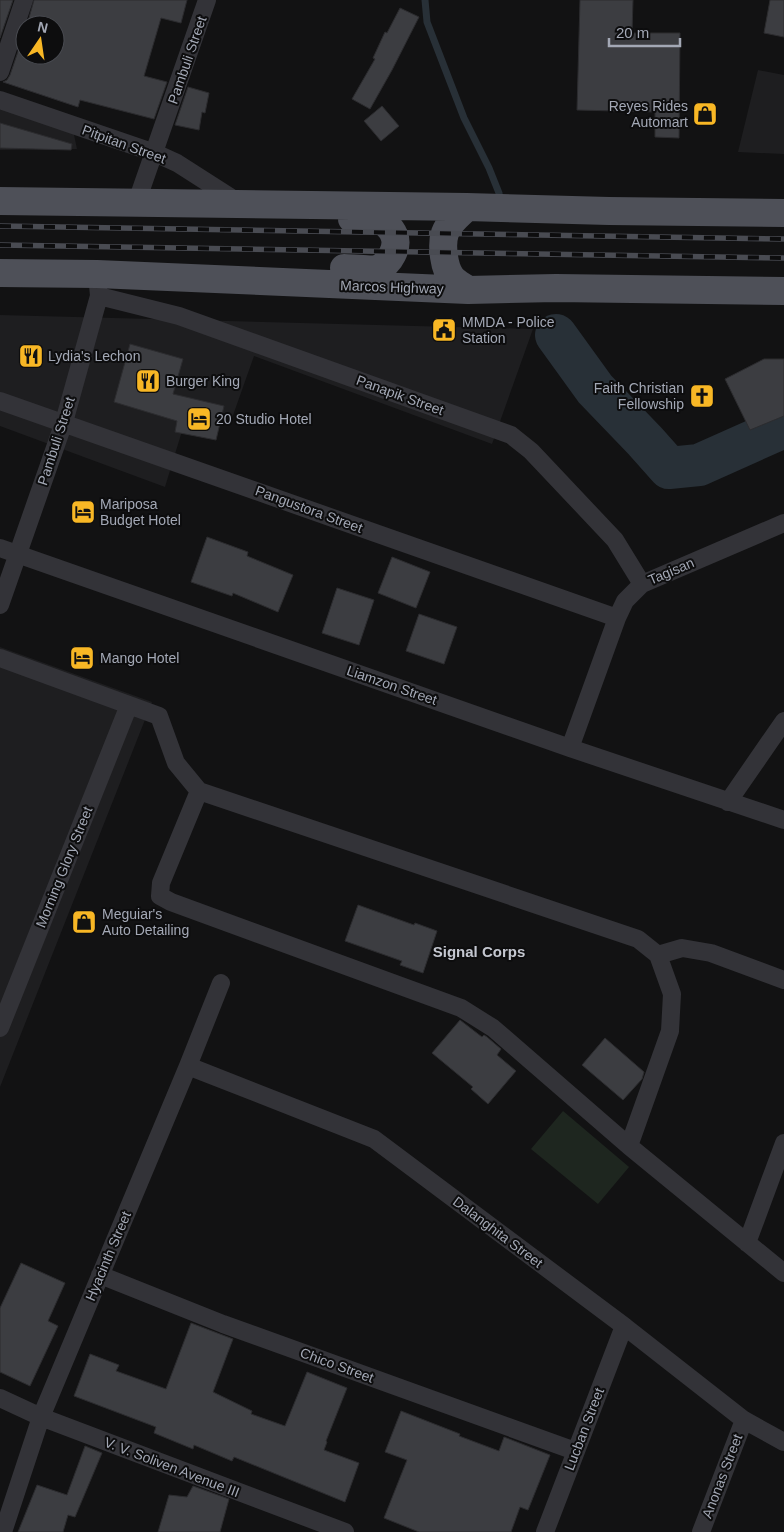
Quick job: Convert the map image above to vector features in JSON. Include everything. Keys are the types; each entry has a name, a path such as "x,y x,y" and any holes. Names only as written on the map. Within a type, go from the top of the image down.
{"main road":[{"path":"0,202 479,207 784,213"},
{"path":"98,285 128,263 378,269 388,262 394,251 395,237 382,220 165,215 136,204"},
{"path":"468,290 453,279 448,272 444,260 444,235 453,220 479,207"},
{"name":"Marcos Highway","path":"0,274 98,285 468,290 556,288 784,291"}],"street":[{"path":"0,72 24,0"},
{"name":"Pambuli Street","path":"136,204 207,0"},
{"name":"Pitpitan Street","path":"0,100 155,153 177,163 240,204"},
{"name":"Pambuli Street","path":"0,605 64,422 98,285"},
{"name":"Panapik Street","path":"98,285 511,435 531,451 615,540 642,584"},
{"name":"Pangustora Street","path":"0,401 617,618"},
{"name":"Tagisan","path":"570,748 617,618 625,601 642,584 784,523"},
{"name":"Liamzon Street","path":"0,548 570,748 784,820"},
{"path":"0,658 159,716 176,763 198,790 638,939 658,955 672,994 670,1031 630,1146"},
{"name":"Morning Glory Street","path":"0,1028 129,705"},
{"path":"728,802 784,721"},
{"path":"198,790 161,883 160,896 461,1008 493,1028 630,1146 784,1273"},
{"path":"658,955 682,948 711,953 784,980"},
{"name":"Hyacinth Street","path":"3,1532 41,1417 221,983"},
{"name":"Dalanghita Street","path":"188,1066 374,1139 624,1326 744,1420 784,1442"},
{"path":"748,1243 784,1143"},
{"name":"Chico Street","path":"100,1275 223,1324 576,1452"},
{"name":"Lucban Street","path":"545,1532 624,1326"},
{"name":"V. V. Soliven Avenue III","path":"0,1398 41,1417 345,1532"},
{"name":"Anonas Street","path":"701,1532 744,1420"}],"shaded area":[{"path":"758,70 784,75 784,154 738,152"},
{"path":"0,97 71,120 77,149 0,150"},
{"path":"0,315 533,329 492,444 254,356 231,421 189,408 165,487 0,426"},
{"path":"0,647 152,702 0,1087"},
{"path":"563,1111 629,1167 598,1204 531,1149"}],"building":[{"path":"0,0 13,0 0,38"},
{"path":"34,0 187,0 181,23 161,18 144,76 167,82 154,119 80,100 78,107 3,82 10,75 15,60 15,65 65,65 65,15 30,15"},
{"path":"580,0 633,0 632,33 680,33 679,138 655,137 655,112 577,110"},
{"path":"770,0 784,0 784,37 764,33"},
{"path":"400,8 419,17 370,109 352,99 375,59 373,58 385,32 387,33"},
{"path":"188,87 209,93 205,113 202,112 199,130 175,125"},
{"path":"382,106 399,126 381,141 364,121"},
{"path":"0,123 72,144 71,150 0,148"},
{"name":"Burger King","path":"130,344 183,359 173,394 224,406 216,440 175,432 177,421 114,402"},
{"path":"764,359 784,359 784,416 750,430 725,379"},
{"path":"207,537 248,552 247,556 293,575 278,612 233,593 232,596 191,582"},
{"path":"392,557 430,572 416,608 378,593"},
{"path":"337,588 374,600 359,645 322,633"},
{"path":"419,614 457,627 444,664 406,651"},
{"path":"358,905 437,931 423,973 400,965 402,961 345,941"},
{"path":"460,1020 482,1037 484,1035 487,1037 501,1049 497,1055 516,1071 488,1104 471,1089 473,1087 432,1053"},
{"path":"605,1038 644,1072 642,1079 623,1100 582,1065"},
{"path":"21,1263 65,1283 48,1321 58,1326 30,1386 0,1372 0,1308"},
{"path":"191,1323 233,1339 213,1392 252,1411 251,1414 285,1426 307,1372 347,1388 324,1450 359,1463 345,1502 234,1457 232,1461 194,1445 193,1449 154,1433 156,1427 74,1396 90,1354 119,1365 116,1371 166,1389"},
{"path":"401,1411 499,1451 504,1437 550,1455 528,1510 520,1507 511,1532 419,1532 384,1518 407,1460 385,1452"},
{"path":"85,1446 102,1453 75,1517 68,1515 63,1532 18,1532 37,1485 67,1495"},
{"path":"193,1486 229,1499 220,1532 158,1532 169,1495 187,1497"}],"waterway":[{"path":"425,0 427,22 464,118 489,168 499,193"},
{"path":"556,335 595,389 669,468 699,465 784,427"}],"railway":[{"path":"0,226 784,239"},
{"path":"0,245 784,258"}],"place":[{"name":"Reyes Rides Automart","path":"705,114"},
{"name":"MMDA - Police Station","path":"444,330"},
{"name":"Lydia's Lechon","path":"31,356"},
{"name":"Burger King","path":"148,381"},
{"name":"Faith Christian Fellowship","path":"702,396"},
{"name":"20 Studio Hotel","path":"199,419"},
{"name":"Mariposa Budget Hotel","path":"83,512"},
{"name":"Mango Hotel","path":"82,658"},
{"name":"Meguiar's Auto Detailing","path":"84,922"}],"district":[{"name":"Signal Corps","path":"479,951"}]}
